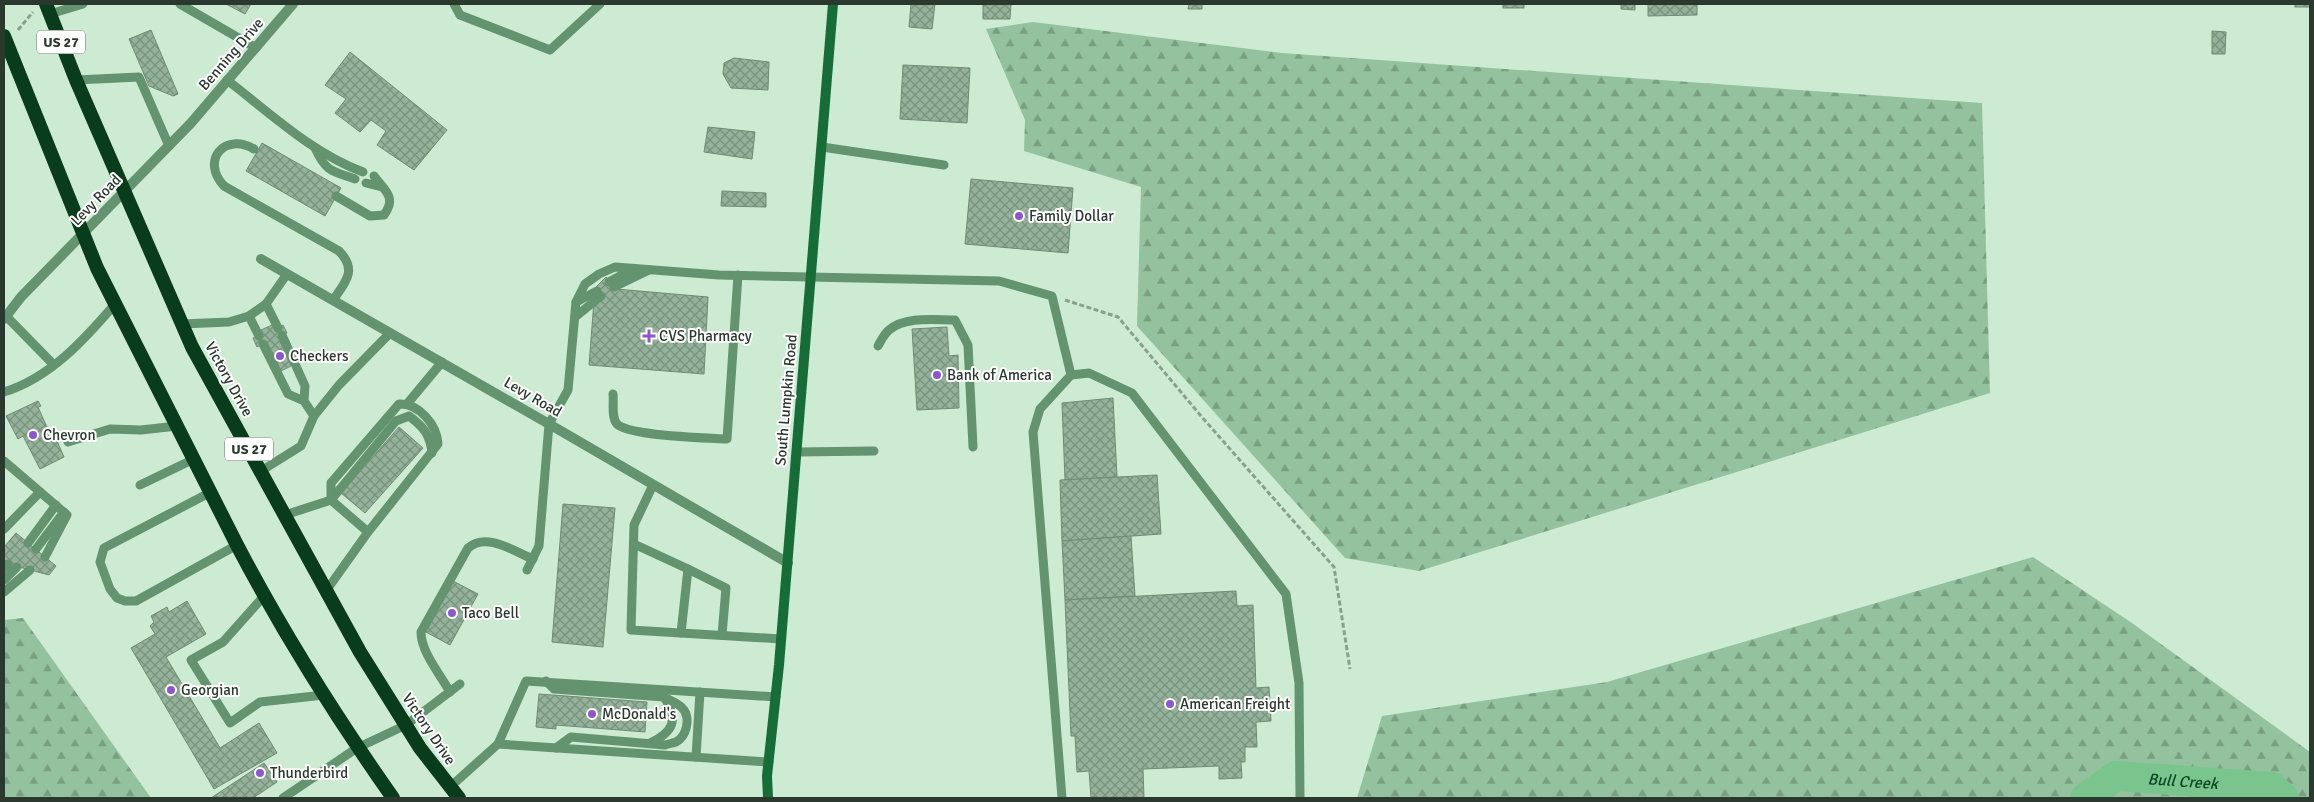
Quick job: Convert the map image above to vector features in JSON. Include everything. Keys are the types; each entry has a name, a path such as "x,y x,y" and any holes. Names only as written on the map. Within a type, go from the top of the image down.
{"highway":[{"name":"Victory Drive","path":"43,9 76,80 192,348 360,652 420,748 459,798"},
{"path":"10,34 83,236 115,304 264,596 357,748 393,798"}],"main road":[{"name":"South Lumpkin Road","path":"768,798 769,762 788,563 833,4"}],"street":[{"name":"Benning Drive","path":"191,123 293,4"},
{"name":"Levy Road","path":"5,317 21,297 83,236 191,123"},
{"name":"Levy Road","path":"261,259 788,563"}],"lane":[{"path":"43,9 84,4"},
{"path":"180,4 256,48"},
{"path":"454,4 460,15 550,50 600,4"},
{"path":"76,80 138,77 168,146"},
{"path":"227,80 315,148 342,164 363,172"},
{"path":"254,149 238,143 227,145 220,150 215,160 214,170 218,179 224,186 339,251 345,257 349,265 348,273 345,283 333,300"},
{"path":"822,147 944,165"},
{"path":"315,148 322,164 332,171 355,179"},
{"path":"336,196 370,216 377,217 384,214 390,206 388,193 374,176"},
{"path":"366,183 382,187"},
{"path":"527,570 539,546 549,424 568,390 576,302 585,284 599,274 615,267 738,275 999,281 1052,296 1071,375"},
{"path":"634,268 611,284 652,269"},
{"path":"182,324 229,322 249,316 266,304 287,274"},
{"path":"614,394 614,417 617,424 636,432 727,439 738,275"},
{"path":"575,317 599,293 576,302"},
{"path":"4,392 27,382 80,344 115,304"},
{"path":"266,304 305,386 304,401"},
{"path":"249,316 288,394 304,401 314,416"},
{"path":"5,317 53,364"},
{"path":"878,346 888,331 906,321 955,320 968,345 973,447"},
{"path":"261,471 301,446 314,416 339,384 390,333"},
{"path":"407,404 442,362"},
{"path":"1062,798 1033,432 1040,409 1071,375 1090,373 1132,393 1286,594 1299,683 1300,798"},
{"path":"326,591 368,532 438,444 438,437 429,419 417,409 407,404 399,404 331,483 331,500 368,532"},
{"path":"285,515 331,500 396,421 409,416 421,425 430,438 432,453"},
{"path":"68,442 110,429 141,430 177,426"},
{"path":"797,452 874,451"},
{"path":"140,485 194,459"},
{"path":"4,461 68,516 45,557"},
{"path":"653,485 634,525 631,630 781,639"},
{"path":"4,530 40,492"},
{"path":"210,492 104,548 100,562 110,589 117,598 125,601 136,601 237,545"},
{"path":"28,543 56,506"},
{"path":"36,549 64,512"},
{"path":"450,692 426,651 421,640 421,632 468,548 478,542 489,541 533,559"},
{"path":"634,544 688,568 726,588 722,635"},
{"path":"4,580 10,566"},
{"path":"682,633 688,568"},
{"path":"4,592 30,570"},
{"path":"264,596 223,642 191,660 230,723 260,702 324,695"},
{"path":"450,787 498,744 526,681 776,697"},
{"path":"546,681 554,689 664,697 678,704 685,712 687,724 684,736 676,742 665,745 571,737 556,748"},
{"path":"283,798 357,748 406,725 460,684"},
{"path":"696,757 700,692"},
{"path":"650,743 665,736 671,727 672,714 670,706 664,697"},
{"path":"498,744 769,762"}],"path":[{"path":"10,34 43,9"},
{"path":"1052,296 1118,317 1201,416 1334,568 1350,669"}],"green space":[{"path":"1033,22 1282,53 1982,103 1990,393 1419,571 1345,558 1137,326 1141,187 1024,151 1025,120 986,29"},
{"path":"2033,557 2132,623 2310,752 2310,798 1357,798 1382,716 1607,682"},
{"path":"23,618 151,798 4,798 4,620"}],"building":[{"path":"226,4 251,4 245,14"},
{"path":"911,4 935,4 932,29 909,27"},
{"path":"983,4 1011,4 1010,19 983,19"},
{"path":"1189,4 1202,4 1202,9 1188,9"},
{"path":"1503,4 1524,4 1524,8 1503,8"},
{"path":"1621,4 1635,4 1635,10 1621,9"},
{"path":"1648,4 1697,4 1697,15 1648,16"},
{"path":"2295,4 2309,4 2309,7 2295,7"},
{"path":"151,30 178,94 173,96 149,86 129,39"},
{"path":"2212,31 2226,32 2225,54 2212,54"},
{"path":"350,52 447,130 414,170 377,145 386,131 371,120 360,132 335,113 346,99 325,85"},
{"path":"734,58 769,62 768,90 731,88 723,74 724,63"},
{"path":"903,65 970,68 967,123 900,119"},
{"path":"708,127 755,132 752,159 704,152"},
{"path":"262,143 341,188 325,216 246,171"},
{"name":"Family Dollar","path":"971,179 1073,188 1068,253 965,244"},
{"path":"722,191 766,193 766,207 721,206"},
{"name":"CVS Pharmacy","path":"606,277 616,289 708,297 704,374 589,365 595,288"},
{"name":"Checkers","path":"272,325 278,328 283,325 287,333 278,337 291,366 281,371 267,342 257,347 253,338 263,334 261,330"},
{"name":"Bank of America","path":"947,327 949,356 958,355 959,408 917,410 912,329"},
{"path":"1113,398 1117,477 1065,480 1062,403"},
{"name":"Chevron","path":"38,401 41,406 38,407 51,436 54,434 64,457 40,469 23,436 18,439 6,416"},
{"path":"399,427 423,448 365,513 341,493"},
{"path":"1157,475 1161,534 1062,541 1060,480"},
{"path":"563,504 615,508 603,647 552,642"},
{"path":"16,533 56,566 49,575 4,563 4,547"},
{"path":"1131,536 1135,596 1065,600 1062,541"},
{"name":"Taco Bell","path":"453,581 478,594 450,645 426,632"},
{"name":"American Freight","path":"1236,591 1237,606 1253,605 1256,688 1269,687 1271,721 1256,722 1257,747 1245,747 1245,762 1241,762 1242,778 1219,779 1219,766 1143,769 1144,798 1091,798 1089,771 1077,772 1075,736 1071,736 1065,600"},
{"name":"Georgian","path":"187,601 206,634 166,657 220,748 259,723 277,753 214,789 131,648 155,634 150,626 154,622 151,616 167,607 169,612"},
{"name":"McDonald's","path":"539,694 647,702 645,732 556,725 556,729 536,727"},
{"name":"Thunderbird","path":"264,763 277,782 253,798 211,798"}],"waterway":[{"name":"Bull Creek","path":"2085,798 2116,776 2272,787 2284,798"}],"place":[{"name":"Family Dollar","path":"1019,216"},
{"name":"CVS Pharmacy","path":"649,336"},
{"name":"Checkers","path":"280,356"},
{"name":"Bank of America","path":"937,375"},
{"name":"Chevron","path":"33,435"},
{"name":"Taco Bell","path":"452,613"},
{"name":"Georgian","path":"171,690"},
{"name":"American Freight","path":"1170,704"},
{"name":"McDonald's","path":"592,714"},
{"name":"Thunderbird","path":"260,773"}]}
